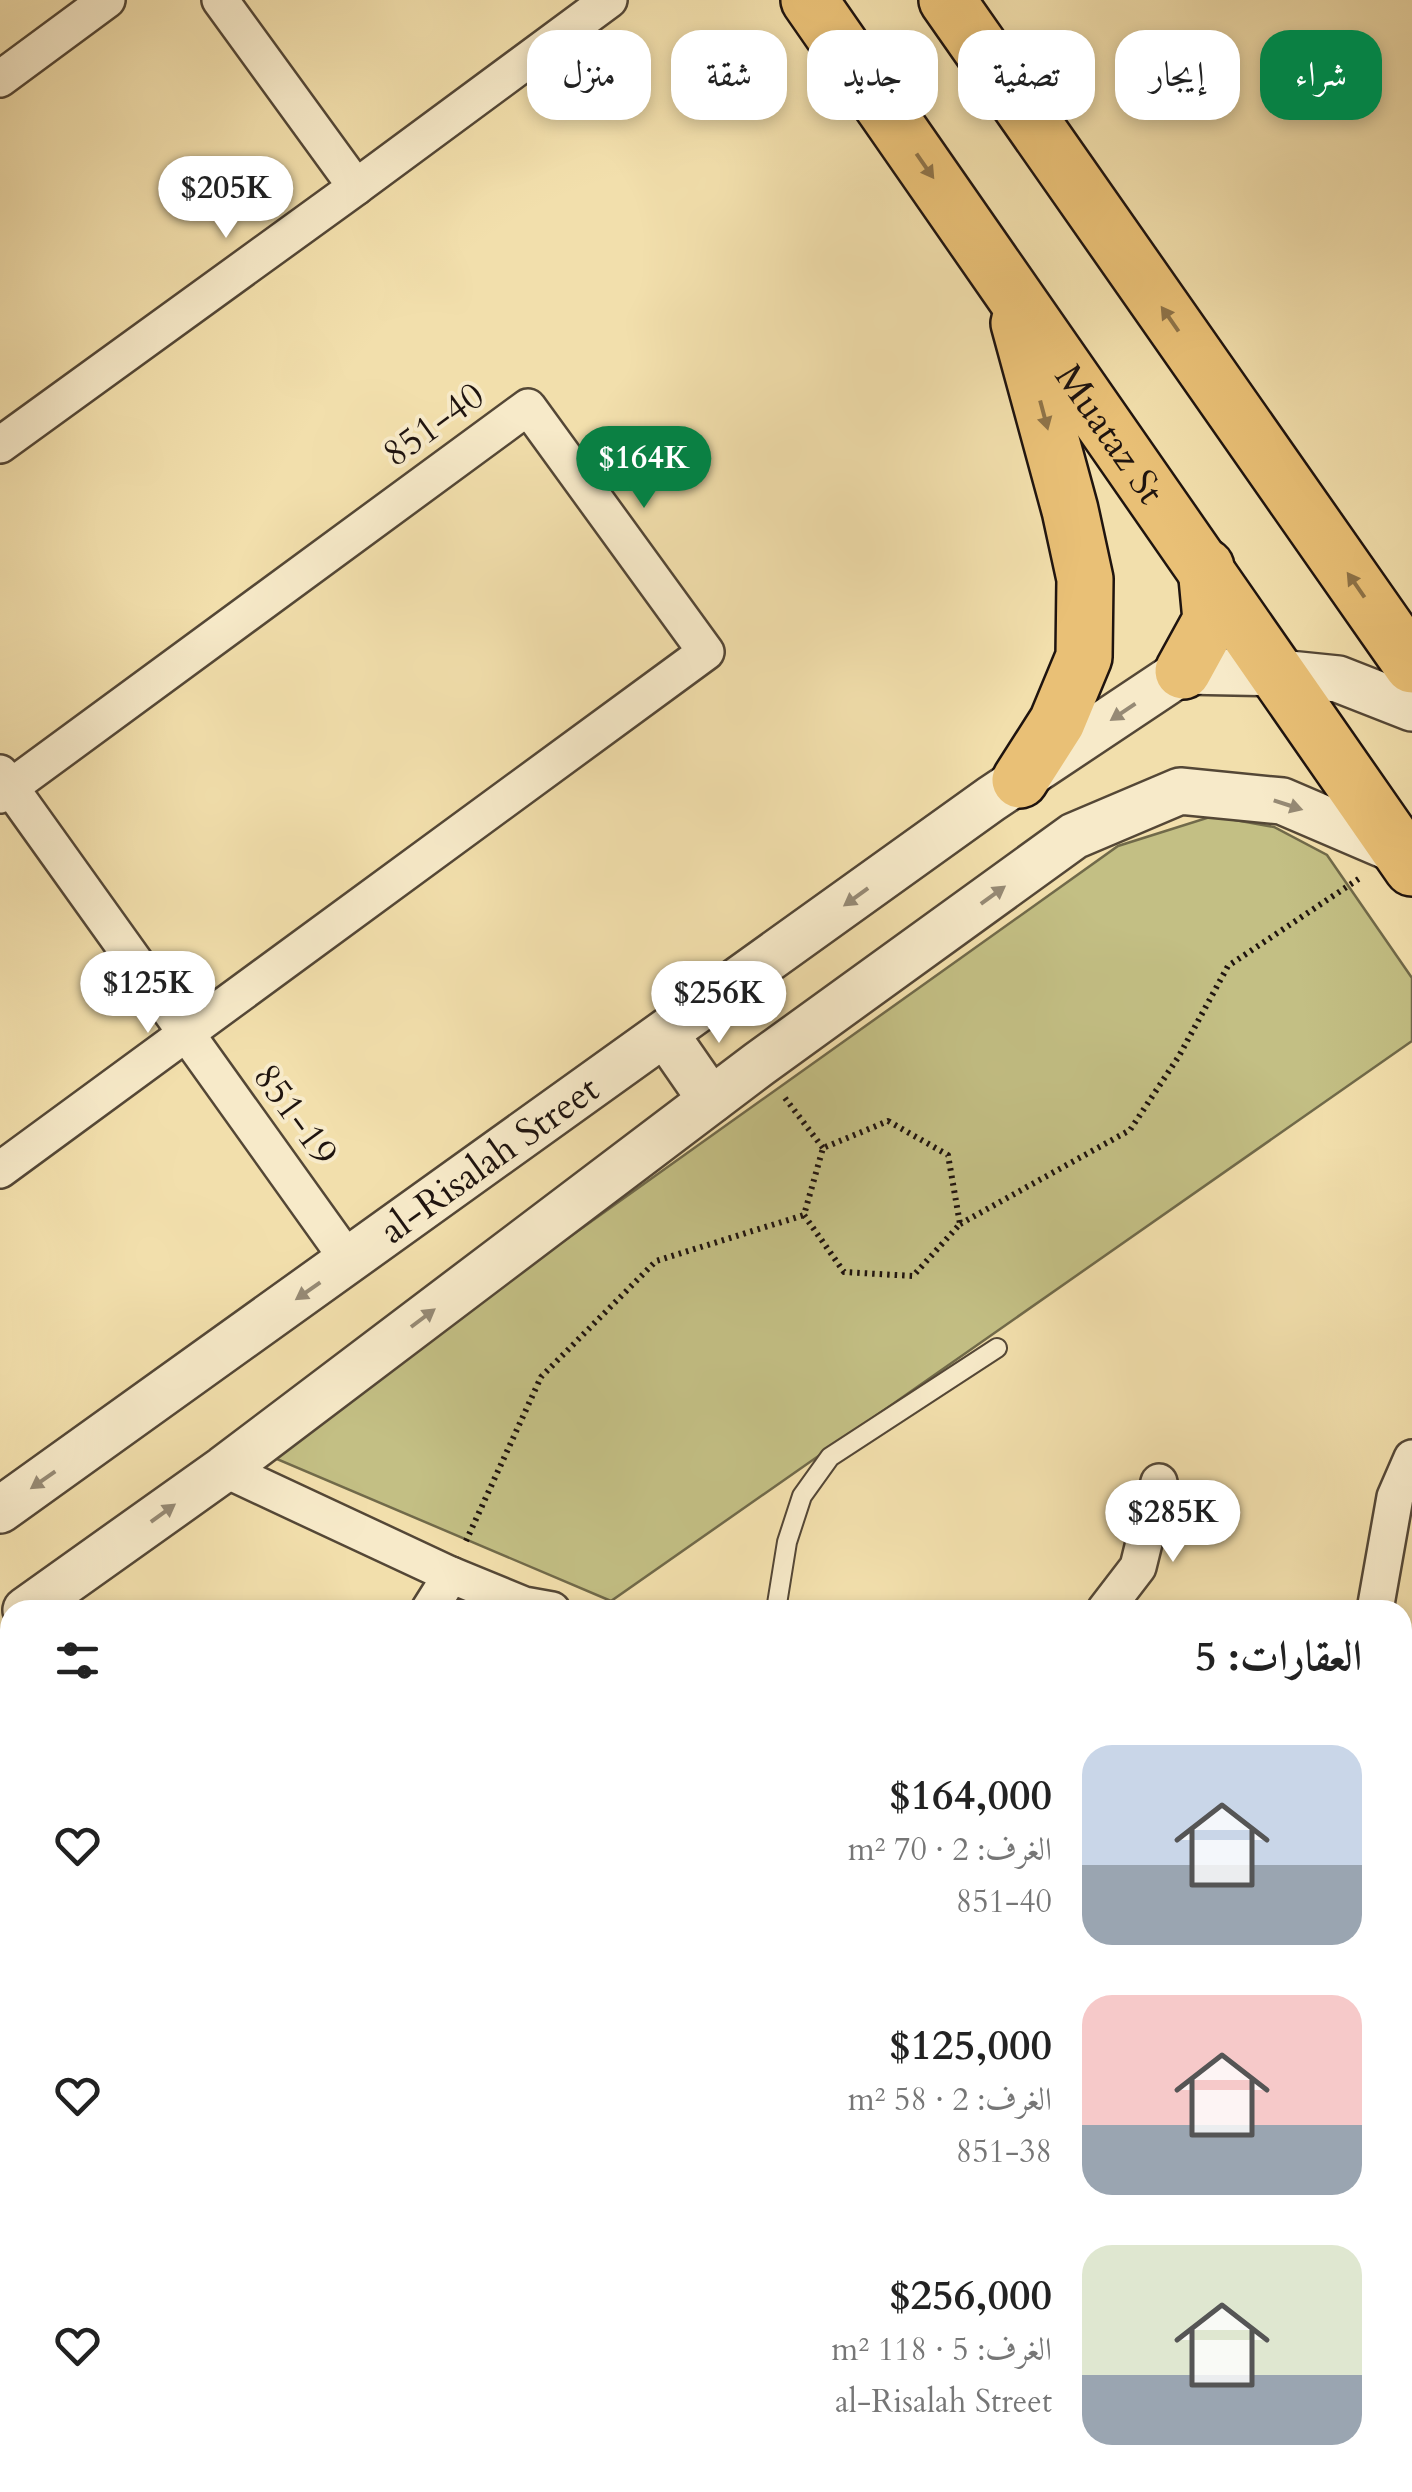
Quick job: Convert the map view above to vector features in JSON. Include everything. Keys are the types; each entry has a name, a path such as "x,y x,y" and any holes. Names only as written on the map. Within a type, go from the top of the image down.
{"main road":[{"name":"Muataz St","path":"810,0 1406,860"},
{"path":"948,0 1412,665"},
{"path":"1009,286 1085,579 1084,657 1057,722 1020,780"},
{"path":"1183,671 1211,620 1206,568"}],"street":[{"path":"0,79 107,0"},
{"path":"220,0 356,187"},
{"path":"0,445 609,0"},
{"name":"851-40","path":"4,785 528,407 706,652 186,1034"},
{"path":"1183,671 1280,673 1338,679 1412,708"},
{"name":"al-Risalah Street","path":"0,1510 1020,780 1183,671"},
{"name":"851-19","path":"4,785 349,1262"},
{"path":"40,1600 224,1469 758,1064 1074,836 1180,790 1282,801 1406,860"},
{"path":"0,1170 186,1034"},
{"path":"666,1035 711,1100"},
{"path":"1376,1600 1395,1497 1412,1458"},
{"path":"224,1469 513,1600"},
{"path":"1113,1600 1138,1567 1159,1482"},
{"path":"435,1600 451,1575"}],"lane":[{"path":"778,1600 787,1542 802,1496 830,1457 996,1348"}],"path":[{"path":"804,1215 844,1272 913,1276 960,1224 1130,1130 1179,1056 1228,966 1406,860"},
{"path":"758,1064 824,1148"},
{"path":"824,1148 888,1121 948,1155 960,1224"},
{"path":"804,1215 824,1148"},
{"path":"451,1575 542,1377 567,1351 656,1261 804,1215"}],"shaded area":[{"path":"1213,816 1274,827 1327,855 1412,978 1412,1041 612,1600 265,1454 1118,846"}]}
